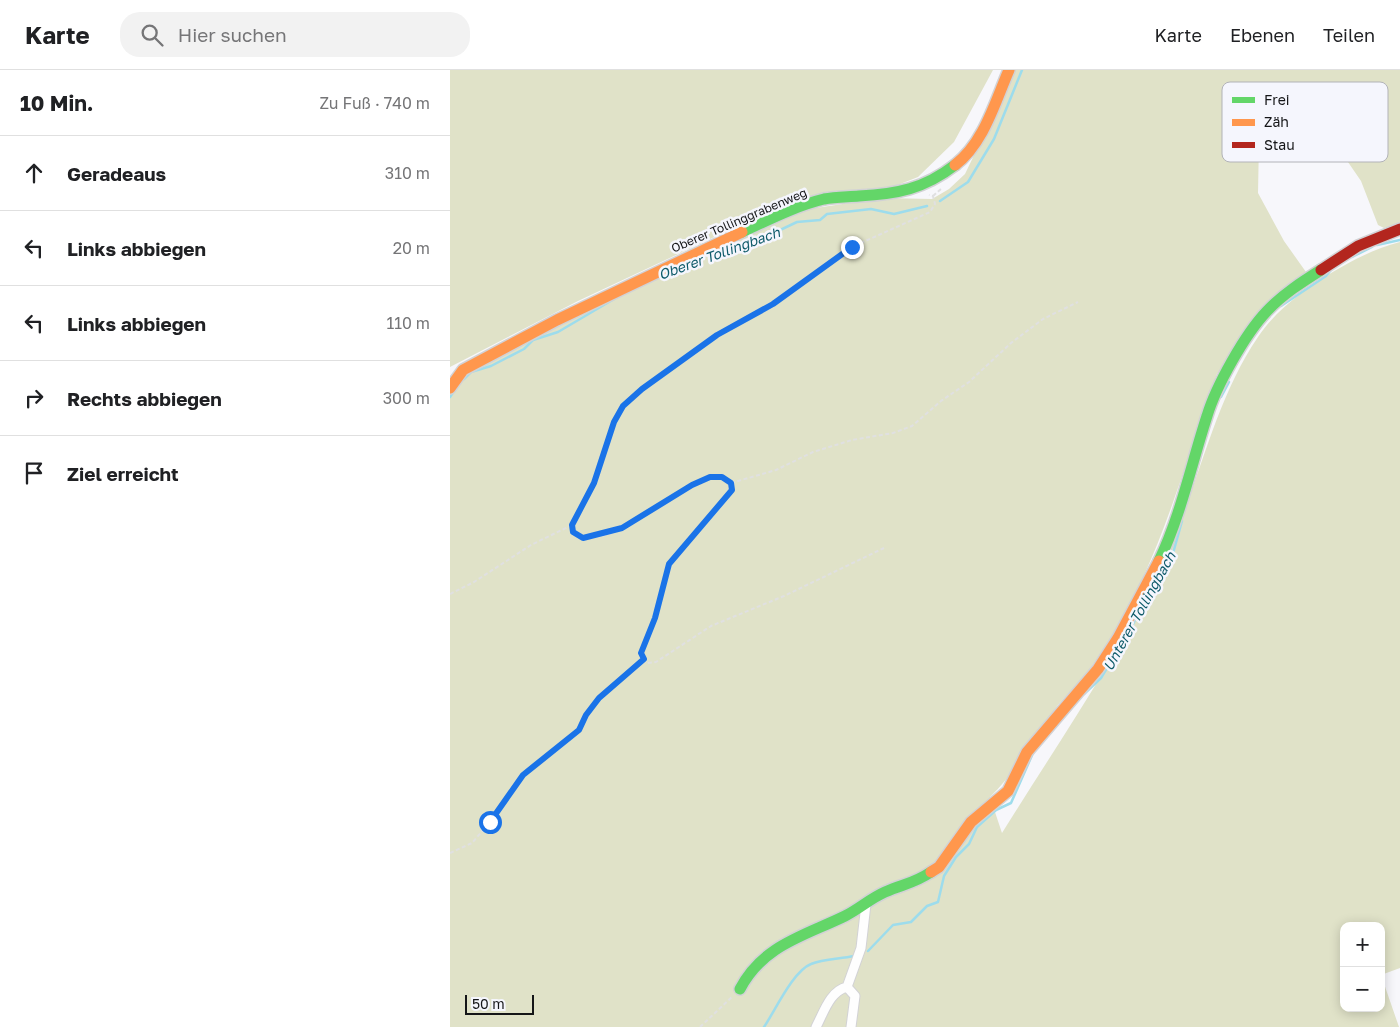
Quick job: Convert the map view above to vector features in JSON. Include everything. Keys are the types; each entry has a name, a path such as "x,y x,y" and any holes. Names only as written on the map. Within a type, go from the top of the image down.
{"street":[{"name":"Oberer Tollinggrabenweg","path":"450,388 464,370 557,320 748,229 799,207 825,199 892,194 919,187 942,175 964,158 980,136 1009,70"},
{"path":"740,989 749,972 763,958 790,940 838,920 885,892 914,883 939,867 971,822 1008,791 1027,752 1059,712 1098,669 1121,631 1160,558 1184,496 1207,415 1216,392 1248,336 1266,312 1290,290 1358,246 1400,229"},
{"path":"847,987 861,948 866,904"},
{"path":"816,1027 838,989 847,987"},
{"path":"847,987 855,996 851,1027"}],"path":[{"path":"884,548 784,596 711,626 656,662 647,663 641,653 655,618 669,564 732,490 731,483 722,477 710,477 692,485 637,520 593,537 583,538 577,535 573,532 572,525 594,483 614,422 623,406 642,389 717,335 773,304 852,247 930,212 935,204 933,196 926,194"},
{"path":"731,483 776,470 813,452 836,444 893,433 912,426 941,401 970,382 1011,343 1043,319 1078,302"},
{"path":"450,594 474,582 532,545 572,525"},
{"path":"450,853 472,843 490,822 523,775 579,730 586,715 599,698 644,659"},
{"path":"700,1027 740,989"}],"green space":[{"path":"450,70 993,70 954,142 918,177 890,188 845,191 816,196 723,233 578,301 450,367"},
{"path":"1015,70 1400,70 1400,223 1384,228 1378,225 1361,181 1348,162 1388,162 1388,82 1222,82 1222,162 1259,162 1258,193 1284,241 1306,272 1278,295 1231,359 1217,374 1156,548 1124,615 1090,669 1058,705 1016,766 990,797 1002,833 1085,702 1143,602 1174,539 1228,391 1242,363 1265,327 1291,301 1331,273 1365,255 1400,242 1400,968 1385,974 1385,922 1340,922 1340,1012 1385,1012 1385,987 1399,1027 450,1027 450,395 466,374 577,315 718,248 809,209 883,198 932,199 949,189 965,174"}],"waterway":[{"name":"Oberer Tollingbach","path":"940,201 968,182 994,139 1022,70"},
{"name":"Oberer Tollingbach","path":"709,254 757,241 797,222 820,220 827,214 871,209 894,214 927,206"},
{"name":"Unterer Tollingbach","path":"1377,245 1400,240"},
{"name":"Unterer Tollingbach","path":"1352,257 1372,247"},
{"name":"Unterer Tollingbach","path":"1281,306 1326,276 1331,270"},
{"name":"Oberer Tollingbach","path":"464,379 471,372 491,366 524,349 533,340 558,332 614,299"},
{"name":"Unterer Tollingbach","path":"1221,397 1229,382"},
{"name":"Oberer Tollingbach","path":"450,397 454,391"},
{"name":"Unterer Tollingbach","path":"1161,569 1172,557 1182,521"},
{"name":"Unterer Tollingbach","path":"1084,694 1101,678 1132,626 1150,590"},
{"name":"Unterer Tollingbach","path":"1051,732 1075,703"},
{"name":"Unterer Tollingbach","path":"868,951 893,925 911,922 927,906 938,902 944,876 956,857 969,844 977,827 996,810 1011,803 1033,753"},
{"name":"Unterer Tollingbach","path":"764,1027 791,983 804,968 821,961 854,956"}],"traffic: fast":[{"path":"742,232 792,209 824,199 886,194 910,189 932,180 955,165"},
{"path":"1159,561 1180,508 1211,404 1232,361 1258,321 1267,311 1286,294 1321,270"},
{"path":"740,989 749,974 760,962 786,944 845,916 880,894 931,872"}],"traffic: slow":[{"path":"955,165 965,156 981,134 1009,70"},
{"path":"450,388 463,370 557,320 742,232"},
{"path":"931,872 939,867 971,822 1008,791 1027,752 1098,669 1118,638 1159,561"}],"traffic: jam":[{"path":"1321,270 1358,246 1400,229"}],"route":[{"path":"490,822 523,775 579,730 586,715 599,698 644,659 641,653 655,618 669,564 732,490 731,483 722,477 710,477 692,485 622,528 593,537 583,538 573,532 572,525 594,483 614,422 623,406 642,389 717,335 773,304 830,260 852,247"}]}
